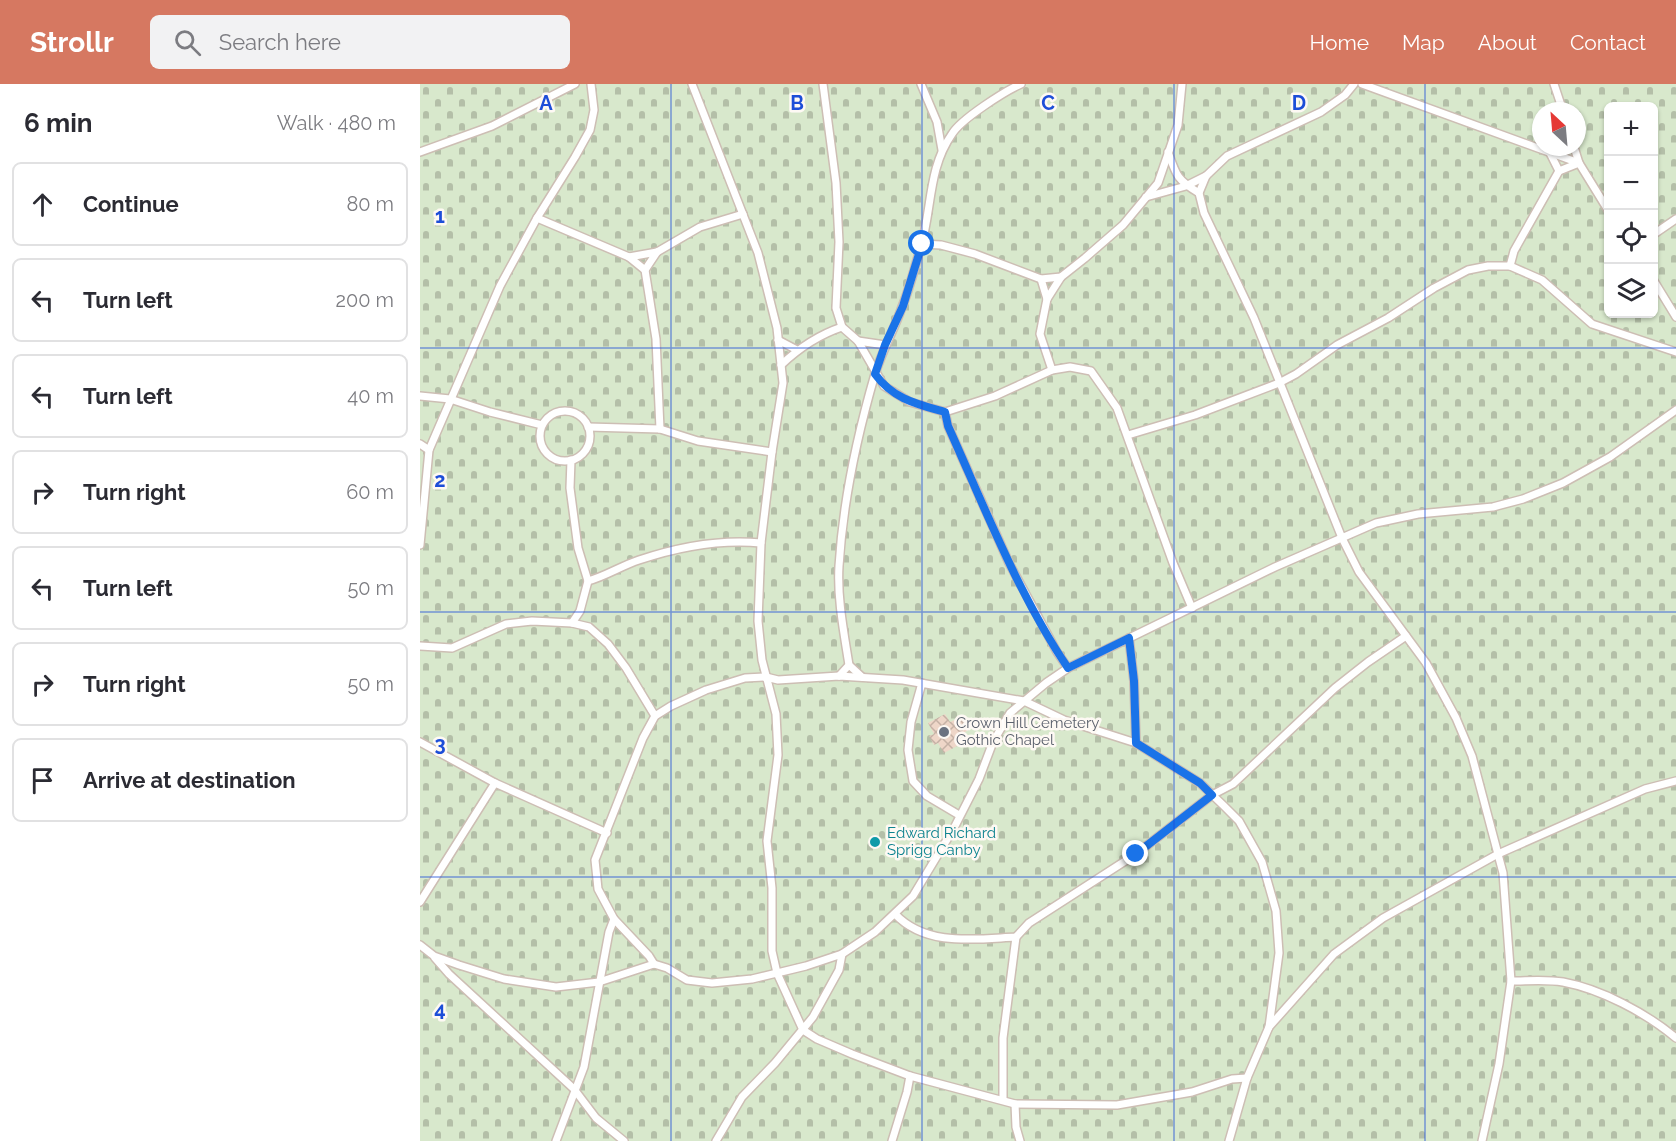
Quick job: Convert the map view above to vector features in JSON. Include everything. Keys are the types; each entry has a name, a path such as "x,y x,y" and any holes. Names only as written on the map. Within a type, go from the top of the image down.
{"lane":[{"path":"420,152 492,126 575,84"},
{"path":"420,545 429,450 500,286 537,218 590,130 594,110 591,84"},
{"path":"692,84 758,253 777,328 783,382 761,543 758,621 766,677 776,714 778,755 767,841 772,888 771,951 777,973 803,1030 817,1039 910,1076 1015,1104 1117,1105 1192,1092 1233,1079 1246,1078"},
{"path":"823,84 836,183 839,242 836,308 842,327 858,341 875,374 884,386 910,402 945,412 995,396 1052,370 1070,367 1091,371 1117,408 1173,563 1192,608"},
{"path":"921,84 937,122 942,150"},
{"path":"862,676 849,665 843,627 839,568 846,501 875,374 903,306 922,244 931,184 942,150 953,131 988,104 1021,84"},
{"path":"1052,370 1040,334 1047,299 1061,277 1123,225 1158,183 1178,125 1182,84"},
{"path":"1144,198 1186,186 1206,176 1227,156 1321,112 1345,95 1354,84"},
{"path":"1362,84 1532,146"},
{"path":"1554,84 1560,102"},
{"path":"937,122 953,131"},
{"path":"1168,151 1176,176 1186,186 1199,193"},
{"path":"1552,156 1559,171"},
{"path":"1558,156 1579,164"},
{"path":"1577,156 1579,164 1604,204"},
{"path":"1510,266 1514,251 1559,171 1579,164"},
{"path":"1206,176 1199,193 1204,213 1254,318 1342,538 1359,572 1426,663 1456,718 1472,756 1504,883 1511,981 1499,1064 1482,1141"},
{"path":"629,257 657,252 700,227 743,214"},
{"path":"537,218 629,257 645,270 656,339 660,429"},
{"path":"1658,231 1676,219"},
{"path":"922,244 940,245 975,254 1041,279 1061,277"},
{"path":"645,270 657,252"},
{"path":"1128,435 1195,415 1279,383 1337,345 1388,318 1434,288 1468,270 1488,266 1510,266 1542,280 1592,324 1676,352"},
{"path":"1041,279 1047,299"},
{"path":"1658,289 1676,317"},
{"path":"781,365 798,350 820,336 842,327"},
{"path":"778,340 798,350"},
{"path":"858,341 885,345"},
{"path":"871,391 884,386"},
{"path":"420,396 450,399 542,425"},
{"path":"434,956 504,979 556,987 599,982 654,964 667,968 687,980 712,983 752,979 842,954 875,932 913,896 954,828 979,779 993,742 1010,713 1068,668 1275,567 1376,523 1418,514 1493,507 1523,499 1563,483 1610,457 1676,410"},
{"path":"567,411 584,420 588,427 590,437 588,445 579,456 571,460 557,460 546,452 542,445 540,434 542,425 551,415 567,411"},
{"path":"945,412 948,426 1010,563 1057,652 1068,668"},
{"path":"588,427 660,429 698,441 772,453"},
{"path":"420,444 429,450"},
{"path":"571,460 570,488 578,548 588,581 580,611 572,623"},
{"path":"588,581 637,561 677,549 704,544 748,541 761,543"},
{"path":"580,611 589,627 608,644 620,660 655,716"},
{"path":"420,646 453,648 507,624 532,621 572,623 589,627"},
{"path":"1003,1099 1003,1038 1016,937 1029,923 1136,854 1212,795 1233,784 1335,688 1406,636"},
{"path":"1129,638 1134,681 1136,743"},
{"path":"839,676 849,665"},
{"path":"654,964 650,956 614,920 598,889 595,860 643,738 655,716 706,690 745,678 766,677 778,681 862,676 903,680 1024,701 1064,720 1136,743 1200,783 1239,821 1262,862 1276,912 1279,953 1269,1027 1246,1078 1230,1141"},
{"path":"922,683 911,722 908,750 913,781 927,796 959,815"},
{"path":"420,742 495,783 607,833"},
{"path":"1269,1027 1334,954 1383,918 1498,854 1645,789 1676,781"},
{"path":"420,902 495,783"},
{"path":"895,914 906,926 924,933 965,940 1016,937"},
{"path":"556,1141 584,1067 609,932 614,920"},
{"path":"420,945 574,1089 596,1118 624,1141"},
{"path":"716,1141 742,1097 775,1063 813,1017 839,970 842,954"},
{"path":"1511,981 1562,982 1598,993 1661,1025 1676,1038"},
{"path":"892,1141 910,1076"},
{"path":"1015,1104 1016,1126 1020,1141"}],"green space":[{"path":"420,84 1676,84 1676,1141 420,1141"}],"building":[{"path":"945,714 950,722 963,716 970,729 957,737 961,744 944,753 938,743 934,745 929,736 934,734 928,723"}],"place":[{"name":"Crown Hill Cemetery Gothic Chapel","path":"944,732"},
{"name":"Edward Richard Sprigg Canby","path":"875,842"}],"route":[{"path":"922,244 903,306 875,374 884,386 910,402 945,412 948,426 1010,563 1057,652 1068,668 1129,638 1134,681 1136,743 1200,783 1212,795 1201,806 1136,854"}]}
